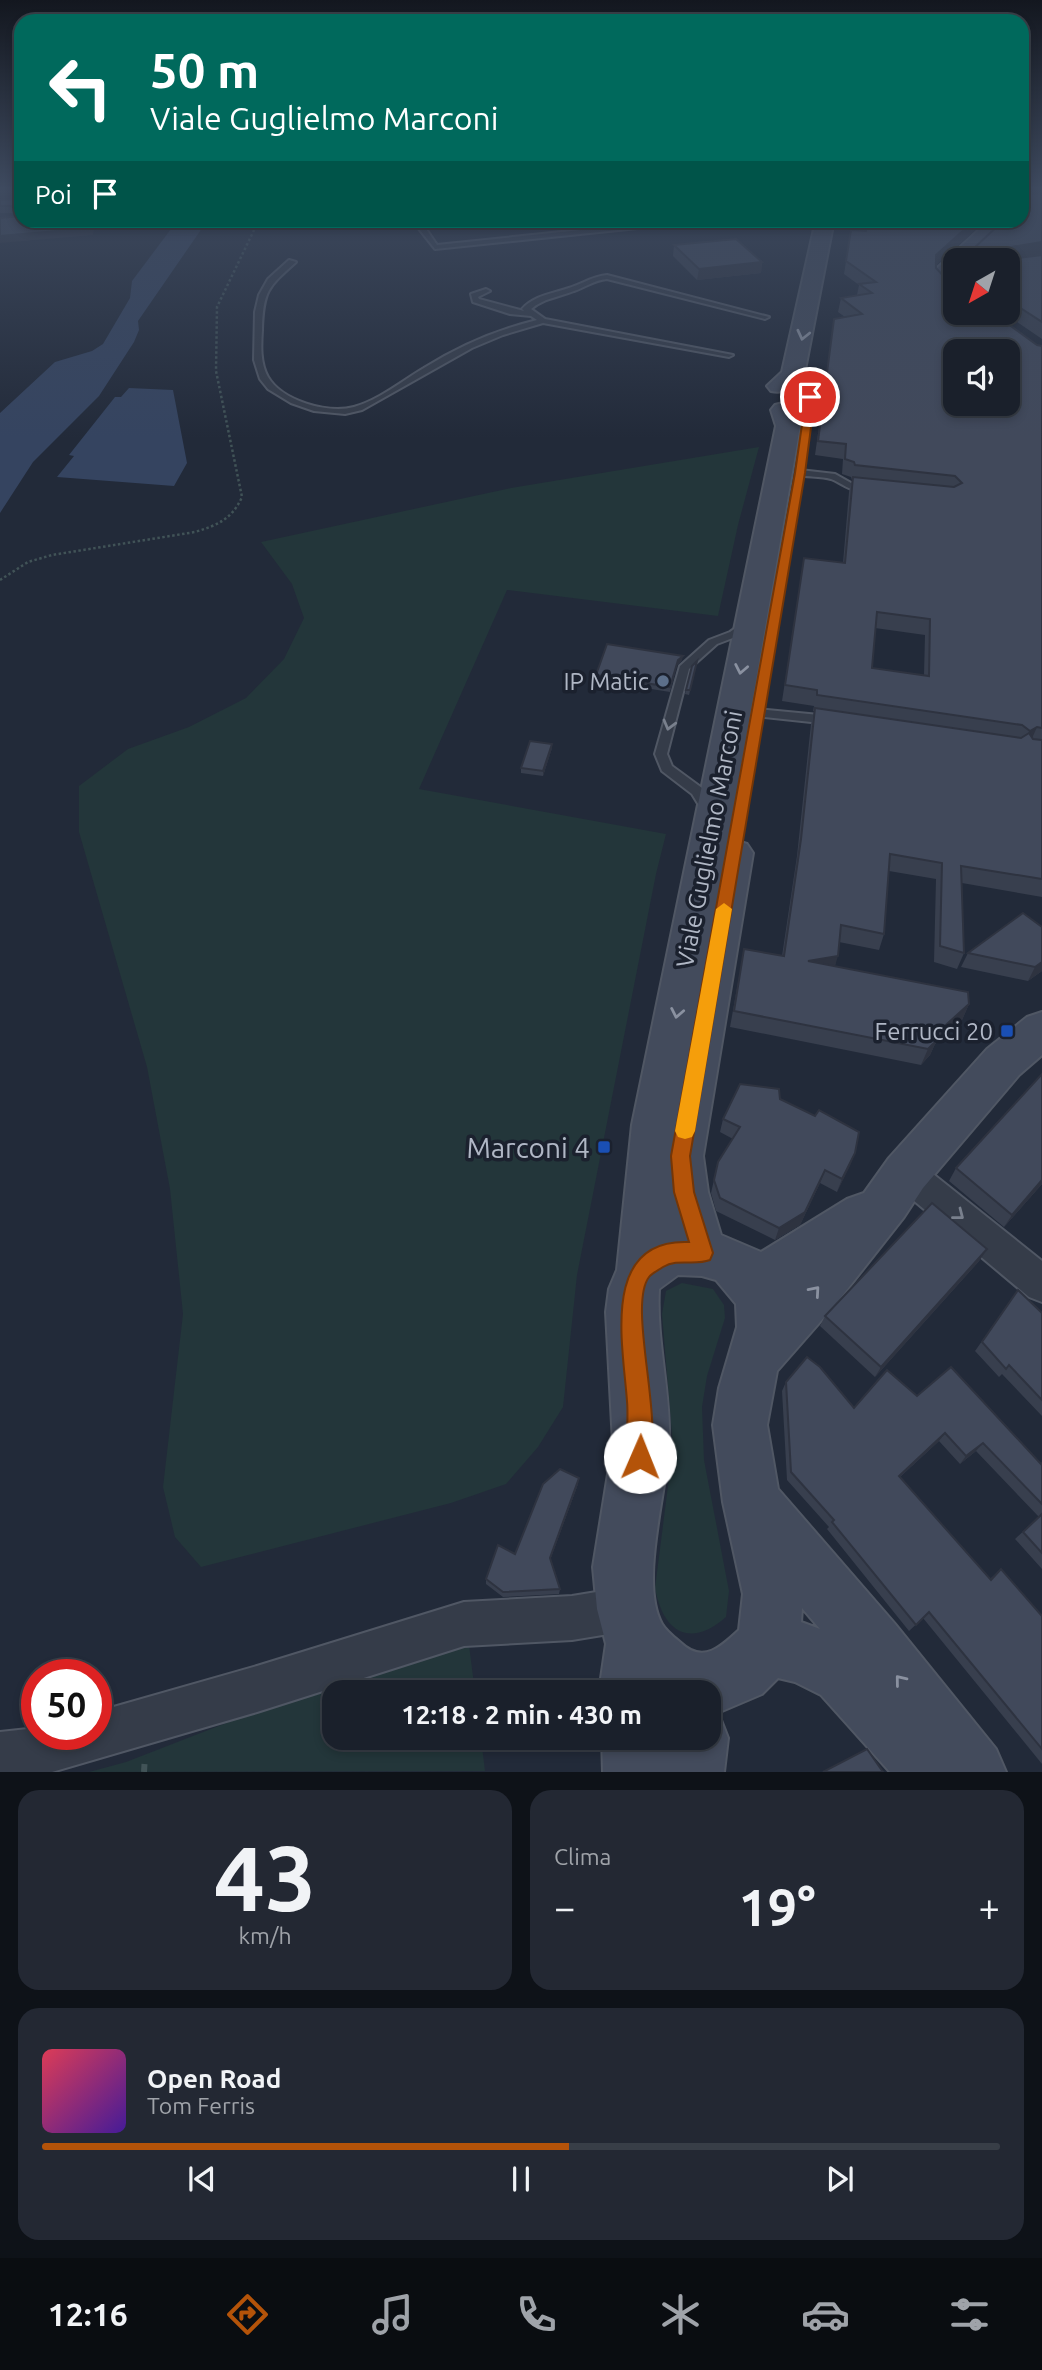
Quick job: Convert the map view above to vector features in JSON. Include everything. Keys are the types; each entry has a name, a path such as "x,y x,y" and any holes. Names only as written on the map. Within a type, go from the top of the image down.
{"main road":[{"name":"Viale Guglielmo Marconi","path":"632,1648 623,1567 641,1443 632,1312 634,1290 642,1270 655,1125 788,426 783,399 793,376 814,273"},
{"path":"819,351 832,273"},
{"name":"Viale Guglielmo Marconi","path":"768,1645 774,1594 752,1502 740,1424 752,1360 763,1327 761,1300 725,1265 684,1192 681,1156 800,473 783,399"},
{"path":"752,1360 816,1289 896,1187 1003,1062 1042,1029"},
{"path":"642,1270 659,1258 678,1252 768,1275 896,1187"},
{"path":"752,1502 873,1646 973,1772"},
{"path":"721,1688 768,1645 802,1653 843,1673 935,1772"},
{"path":"632,1648 674,1680"},
{"path":"635,1750 636,1772"},
{"path":"691,1772 695,1750"}],"street":[{"path":"896,1187 1042,1284"},
{"path":"0,1756 41,1751 257,1689 464,1624 572,1618 632,1648"}],"lane":[{"path":"275,273 258,306 257,367 268,386 283,397 312,409 331,413 351,411 381,400 414,377 477,343 543,321"},
{"path":"729,355 543,321 526,309 533,302 574,289 594,278 607,277 765,317"},
{"path":"486,291 474,296 476,300 513,312 531,314"},
{"path":"800,473 835,477 848,486 886,490"},
{"path":"714,817 698,791 666,768 661,754 684,668 713,642 734,635 750,620"},
{"path":"758,713 838,721"}],"path":[{"path":"0,580 32,560 71,551 169,537 206,529 231,517 242,497 216,371 217,307 233,273"}],"green space":[{"path":"759,447 718,616 507,590 419,789 666,834 577,1275 563,1407 538,1447 506,1484 451,1503 201,1567 175,1537 163,1487 183,1314 170,1189 147,1067 79,832 79,786 128,749 189,727 246,698 284,659 304,618 292,584 261,542 511,488"},
{"path":"682,1283 713,1289 724,1305 725,1318 707,1376 702,1407 704,1460 729,1591 726,1617 713,1627 690,1633 680,1631 664,1616 655,1588 673,1447 662,1314 666,1291"},
{"path":"469,1645 473,1680 338,1680"},
{"path":"322,1686 322,1750 482,1750 485,1771 89,1772 126,1762"}],"water":[{"path":"138,273 171,273 138,321 139,330 134,342 99,396 33,462 0,513 0,413 55,362 92,351 103,344 130,298 132,281"},
{"path":"129,388 173,390 187,463 174,486 57,477 74,456 69,455 115,397 121,397"}],"building":[{"path":"863,273 940,273 943,275 943,326 1011,326 1042,346 1042,728 1037,727 1030,731 1022,725 817,695 817,690 785,685 804,558 845,563 853,477 954,487 962,483 955,476 855,465 845,459 846,444 818,441 834,319 862,314 841,298 872,293 859,284 876,282","holes":["877,612 930,619 929,676 872,668"]},
{"path":"1020,273 1042,273 1042,322 1020,308"},
{"path":"607,644 683,656 678,660 670,687 596,675"},
{"path":"697,661 690,690 686,690 692,666"},
{"path":"815,708 1021,738 1029,733 1033,739 1042,740 1042,879 961,866 964,953 940,946 942,863 890,854 884,934 841,925 838,956 808,961 968,992 969,1004 937,1033 937,1040 928,1049 734,1011 744,949 784,956 801,839"},
{"path":"530,741 552,744 543,771 521,768"},
{"path":"1023,913 1042,927 1042,962 1035,967 968,953"},
{"path":"1042,1074 1042,1180 1012,1215 956,1168"},
{"path":"740,1084 779,1089 780,1099 815,1116 819,1110 859,1132 855,1153 842,1179 825,1170 805,1212 779,1228 720,1198 714,1180 718,1162 740,1127 723,1119"},
{"path":"932,1203 987,1249 881,1367 825,1316"},
{"path":"1018,1290 1042,1313 1042,1400 1009,1365 1006,1369 982,1342"},
{"path":"807,1357 820,1367 854,1408 887,1370 917,1396 951,1367 1042,1463 1042,1504 983,1443 966,1456 945,1433 899,1476 991,1580 1001,1569 1042,1616 1042,1749 929,1612 916,1625 832,1522 834,1520 791,1472 786,1382"},
{"path":"560,1469 579,1478 550,1558 560,1589 503,1592 486,1579 498,1545 515,1554 543,1484"},
{"path":"1042,1514 1042,1553 1023,1532"},
{"path":"867,1749 883,1772 823,1772"}],"slow traffic":[{"path":"685,1131 724,909"}],"place":[{"name":"IP Matic","path":"663,681"},
{"name":"Ferrucci 20","path":"1007,1031"},
{"name":"Marconi 4","path":"604,1147"}],"route":[{"path":"640,1457 640,1413 632,1312 634,1290 642,1270 659,1258 678,1252 702,1253 684,1192 681,1156 800,473 810,397"}]}
